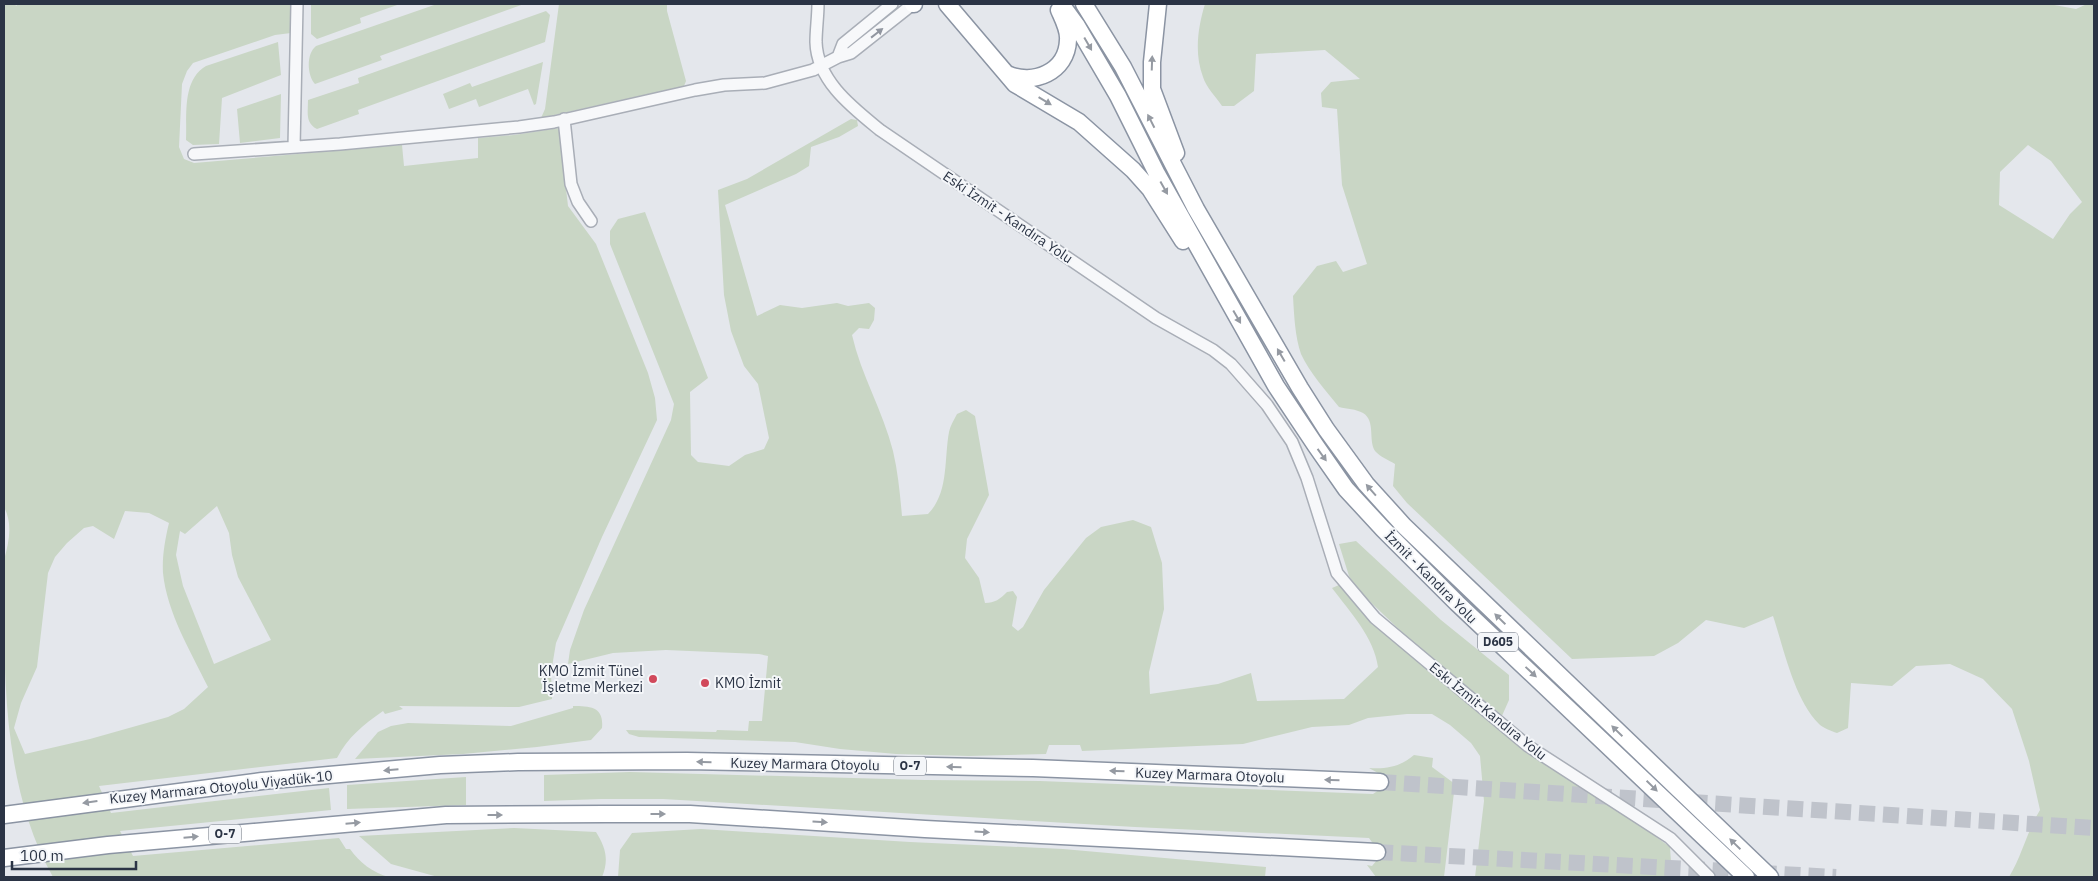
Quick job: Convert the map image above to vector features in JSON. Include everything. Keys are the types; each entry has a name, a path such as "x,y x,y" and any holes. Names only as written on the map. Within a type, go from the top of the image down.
{"highway":[{"path":"946,4 1015,84 1079,122 1133,170 1150,190 1180,237 1213,274"},
{"path":"1005,74 1016,78 1040,77 1054,70 1062,62 1069,39 1056,4"},
{"path":"1061,4 1077,26 1118,96 1157,174 1213,274"},
{"path":"1084,4 1123,67 1196,209 1326,429 1366,484 1404,526 1770,877"},
{"path":"1158,4 1152,62 1152,88 1196,209"},
{"name":"İzmit - Kandıra Yolu","path":"1213,274 1276,386 1346,489 1456,603 1746,877"},
{"name":"Kuzey Marmara Otoyolu","path":"440,765 518,762 687,761 1032,768 1380,782"},
{"name":"Kuzey Marmara Otoyolu Viyadük-10","path":"4,815 262,781 440,765"},
{"name":"O-7","path":"4,858 118,844 446,815 690,814 925,829 1378,852"}],"street":[{"path":"294,147 297,4"},
{"name":"Eski İzmit - Kandıra Yolu","path":"818,4 816,43 822,64 836,90 856,110 880,130 1156,318 1213,350 1231,364 1267,405 1292,442 1307,478 1325,532"},
{"path":"838,57 843,44 892,4"},
{"path":"194,154 520,127 695,90 724,85 765,83 813,70 822,64 851,53 913,4"},
{"path":"564,119 571,184 578,202 592,221"},
{"name":"Eskı İzmit-Kandıra Yolu","path":"1325,532 1337,573 1375,618 1528,746 1670,838 1709,877"}],"green space":[{"path":"4,4 15,4 16,6 18,4 292,4 291,33 275,35 193,63 187,71 182,84 179,147 184,159 194,163 402,145 404,166 478,158 478,138 559,128 568,206 596,244 648,373 655,398 657,420 602,537 556,643 551,673 552,699 519,707 399,706 403,709 385,714 383,711 363,726 346,744 337,758 99,786 111,813 329,788 331,810 120,831 133,856 339,838 346,849 350,849 367,866 377,873 389,877 53,877 36,841 23,803 14,763 9,723 4,641 4,560 9,540 9,526 4,507","holes":["217,506 229,533 238,577 271,640 214,664 183,586 176,555 180,531 185,534","125,511 149,513 169,523 163,561 165,588 181,632 208,687 184,709 168,717 90,739 25,754 14,728 21,703 37,667 48,573 55,557 84,528 93,526 114,539"]},
{"path":"311,4 400,4 360,18 361,23 317,39 311,34"},
{"path":"437,4 524,4 380,56 382,60 315,84 312,80 309,70 309,59 316,46"},
{"path":"559,4 667,4 667,11 686,81 684,86 541,118 545,109"},
{"path":"1205,4 2049,4 2076,9 2087,4 2094,4 2094,877 2009,877 2040,810 2029,761 2012,709 1983,679 1950,664 1916,666 1892,686 1851,683 1848,728 1837,733 1819,724 1810,714 1796,688 1773,616 1744,628 1706,620 1678,643 1654,656 1572,659 1407,503 1393,486 1395,464 1382,457 1373,447 1371,426 1367,416 1357,411 1339,407 1309,368 1301,354 1295,325 1293,296 1317,266 1336,261 1343,272 1367,264 1342,185 1337,109 1322,107 1321,93 1331,82 1360,79 1325,50 1256,54 1254,91 1234,106 1222,106 1206,84 1200,68 1198,40","holes":["2028,145 2051,161 2082,202 2070,214 2053,239 1999,205 2000,172"]},
{"path":"546,11 550,15 545,42 358,110 359,114 317,129 313,127 309,120 308,100 359,83 358,78"},
{"path":"278,42 281,75 222,98 219,144 193,145 186,140 187,99 189,89 198,72 206,66"},
{"path":"543,62 536,104 534,105 528,89 479,107 476,99 449,109 443,94 470,83 472,87"},
{"path":"281,94 280,138 240,143 237,109"},
{"path":"851,119 857,120 858,126 839,137 811,147 809,166 796,174 725,205 757,316 780,305 802,308 837,303 848,306 869,303 875,308 874,320 869,329 859,328 852,335 861,364 889,436 898,475 902,516 928,514 935,506 943,486 951,425 957,414 966,410 975,416 989,495 967,539 965,558 979,578 985,603 1000,599 1007,592 1013,591 1017,597 1012,626 1018,631 1023,627 1044,590 1086,538 1101,527 1133,520 1151,527 1162,563 1164,609 1149,672 1150,694 1218,684 1251,673 1257,701 1344,699 1378,667 1372,645 1332,588 1339,585 1366,615 1612,805 1670,847 1671,862 1676,877 1475,877 1484,801 1480,756 1471,743 1450,725 1432,714 1407,714 1368,718 1349,725 1312,727 1243,744 1082,751 1080,745 1049,745 1046,754 969,756 896,754 840,749 795,742 639,737 629,734 626,730 748,731 749,721 762,721 768,656 666,650 613,653 568,664 570,650 584,610 671,420 674,404 610,244 610,231 618,219 645,212 708,378 690,392 691,455 698,462 729,466 745,455 764,449 769,438 758,384 744,366 731,331 724,295 718,190 747,179"},
{"path":"1356,541 1441,620 1509,675 1509,700 1501,718 1409,639 1359,591 1349,576 1339,544"},
{"path":"573,706 591,707 601,716 602,728 591,740 463,754 355,759 378,732 391,726 408,723 511,726 573,708"},
{"path":"1414,755 1433,758 1432,767 1455,784 1444,877 1376,877 1367,865 1372,866 1377,860 1374,845 1369,838 1135,827 663,799 544,801 544,775 630,772 925,780 1040,781 1373,794 1379,790 1380,782 1378,773 1369,768 1393,766 1404,762"},
{"path":"466,777 466,805 347,809 347,785"},
{"path":"514,828 596,832 602,843 606,860 602,877 438,877 391,864 359,836"},
{"path":"701,829 1063,849 1266,867 1265,877 618,877 620,850 632,833"}],"tunnel":[{"path":"1380,782 2094,828"},
{"path":"1377,852 1836,877"}],"place":[{"name":"KMO İzmit Tünel İşletme Merkezi","path":"653,679"},
{"name":"KMO İzmit","path":"705,683"}]}
